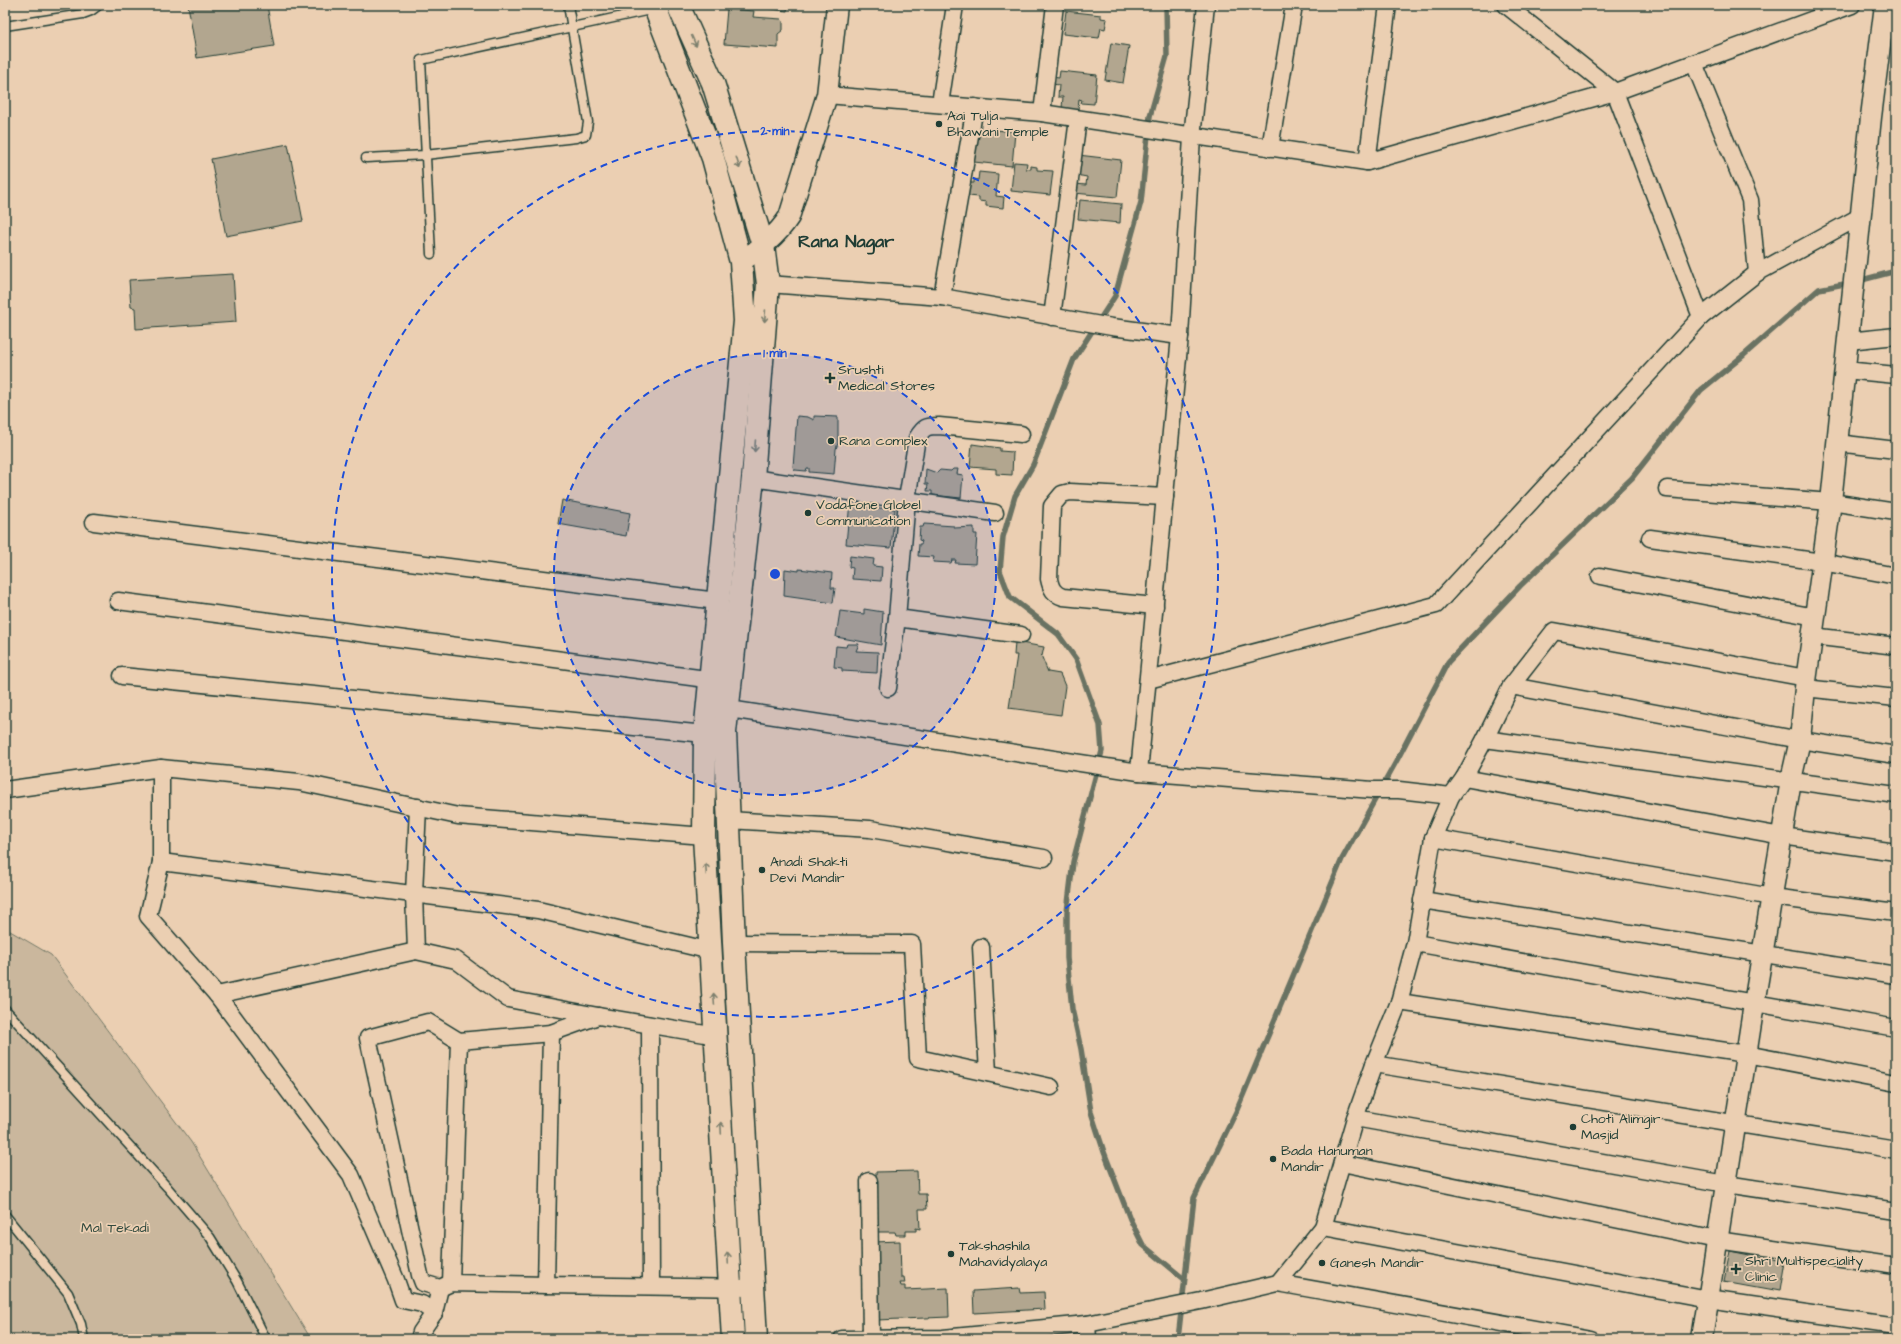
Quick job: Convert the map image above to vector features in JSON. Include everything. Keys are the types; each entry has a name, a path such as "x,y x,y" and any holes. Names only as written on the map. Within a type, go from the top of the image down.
{"main road":[{"path":"678,5 713,83 763,245 768,284 753,478 718,707 704,734 704,836 717,1036 733,1339"},
{"path":"655,7 713,158 741,262 746,320 717,601 721,681"},
{"path":"718,707 725,732 734,943 756,1339"}],"street":[{"path":"741,262 763,245 784,225 789,217 827,95 837,5"},
{"path":"940,104 955,5"},
{"path":"1042,113 1055,5"},
{"path":"1139,772 1180,336 1192,137 1206,5"},
{"path":"1270,148 1294,5"},
{"path":"1367,162 1388,5"},
{"path":"1506,5 1615,92 1701,317"},
{"path":"827,95 1042,113 1192,137 1367,162 1615,92 1852,5"},
{"path":"1702,1339 1754,1004 1791,780 1800,740 1805,683 1832,502 1871,117 1885,5"},
{"path":"1694,63 1750,200 1757,273"},
{"path":"942,298 975,107"},
{"path":"1052,317 1078,119"},
{"path":"1148,680 1436,605 1701,317 1757,273 1861,216"},
{"path":"768,284 942,298 1112,327 1180,336"},
{"path":"1849,333 1896,336"},
{"path":"1845,370 1896,375"},
{"path":"888,688 897,618 907,499 917,438 922,429 929,426 1020,434"},
{"path":"1837,443 1896,450"},
{"path":"753,478 907,499 995,513"},
{"path":"1667,489 1832,502 1896,512"},
{"path":"1155,606 1063,597 1056,594 1050,588 1049,579 1052,506 1062,494 1070,492 1165,497"},
{"path":"94,522 717,601"},
{"path":"1650,538 1822,562 1896,576"},
{"path":"1600,576 1896,646"},
{"path":"118,601 721,681"},
{"path":"897,618 1021,635"},
{"path":"1278,1284 1323,1227 1355,1118 1374,1064 1399,1002 1415,943 1433,838 1451,796 1464,778 1511,686 1554,631 1805,683 1896,698"},
{"path":"122,676 704,734"},
{"path":"1511,686 1800,740 1896,755"},
{"path":"718,707 1139,772 1374,790 1399,790 1451,796"},
{"path":"1485,739 1896,795"},
{"path":"5,790 161,768 299,782 458,816 704,836"},
{"path":"161,768 161,862 148,916 217,995 350,1175 396,1280 401,1297 406,1301 422,1304 434,1312"},
{"path":"1464,778 1782,836 1896,852"},
{"path":"416,951 414,894 418,808"},
{"path":"729,820 870,829 1044,858"},
{"path":"1433,838 1772,897 1896,913"},
{"path":"161,862 538,910 711,950"},
{"path":"1422,900 1896,975"},
{"path":"734,943 912,944 918,1058 1051,1087"},
{"path":"1415,943 1896,1028"},
{"path":"981,947 988,1073"},
{"path":"217,995 416,951 456,960 508,998 598,1016 717,1036"},
{"path":"1399,1002 1746,1054 1896,1083"},
{"path":"598,1016 551,1033 459,1041 428,1022 368,1038 423,1283 446,1286 546,1285 753,1288"},
{"path":"650,1025 651,1286"},
{"path":"546,1285 551,1033"},
{"path":"419,1339 421,1332 434,1312 446,1286 459,1041"},
{"path":"1374,1064 1736,1122 1896,1150"},
{"path":"1355,1118 1726,1184 1896,1210"},
{"path":"1342,1163 1717,1240 1896,1266"},
{"path":"869,1181 871,1339"},
{"path":"1323,1227 1708,1299 1896,1326"},
{"path":"842,1339 943,1338 1087,1331 1152,1310 1278,1284 1591,1339"}],"lane":[{"path":"5,26 83,14 91,11 99,5"},
{"path":"366,158 425,155 576,138 586,135 588,122 568,5"},
{"path":"431,254 421,60 655,7"},
{"path":"5,1009 167,1187 210,1237 237,1281 266,1339"},
{"path":"5,1216 68,1293 81,1324 84,1339"}],"green space":[{"name":"Mal Tekadi","path":"5,928 51,955 191,1142 311,1339 5,1339"}],"building":[{"path":"188,5 267,5 274,46 197,58"},
{"path":"788,5 787,11 749,6"},
{"path":"727,9 754,11 753,17 781,19 783,21 783,30 778,34 778,48 724,44"},
{"path":"1066,11 1101,15 1101,18 1107,19 1105,29 1101,28 1099,38 1063,34"},
{"path":"1111,43 1129,46 1123,83 1105,80"},
{"path":"1060,71 1097,75 1094,104 1081,103 1082,100 1079,99 1078,110 1062,108 1063,97 1058,97 1059,85 1051,84 1052,77 1059,78"},
{"path":"977,128 1015,132 1012,166 974,162"},
{"path":"288,144 303,221 226,236 211,159"},
{"path":"1078,155 1121,160 1117,197 1074,193 1075,184 1086,185 1087,177 1076,175"},
{"path":"1014,162 1027,163 1026,169 1031,169 1031,166 1037,167 1037,170 1053,171 1050,195 1011,191"},
{"path":"979,172 998,174 996,196 1004,197 1003,208 986,206 986,202 979,201 979,197 968,196 969,183 974,183 974,179 978,180"},
{"path":"1080,200 1121,204 1120,223 1078,219"},
{"path":"233,274 236,322 136,329 135,308 131,307 129,280"},
{"path":"797,416 808,417 814,420 814,416 838,417 838,443 836,449 834,474 809,472 809,468 807,468 806,471 795,470 793,467"},
{"path":"972,444 1000,448 1000,451 1013,452 1012,475 996,474 996,469 970,467"},
{"path":"926,469 937,473 940,470 951,471 953,469 958,469 957,474 963,475 961,498 932,495 932,491 927,491 928,484 925,484"},
{"path":"562,500 630,513 626,536 558,524"},
{"path":"850,502 863,503 864,507 895,509 891,548 846,544"},
{"path":"924,524 954,526 954,528 974,527 974,534 977,534 975,564 955,563 956,560 952,560 951,563 933,562 934,557 918,556 919,544 921,544 922,541 919,540 920,527 923,527"},
{"path":"850,556 874,559 873,566 882,567 881,581 852,579 853,568 849,567"},
{"path":"785,569 832,573 831,588 835,588 833,603 784,596"},
{"path":"864,609 883,612 881,645 836,637 840,611 864,614"},
{"path":"1015,642 1044,647 1042,656 1041,655 1048,672 1060,674 1065,686 1061,715 1009,708 1017,655 1014,655"},
{"path":"847,644 859,644 856,651 878,652 877,673 842,671 842,668 834,667 836,646 846,647"},
{"path":"917,1171 918,1194 926,1194 927,1209 919,1209 920,1229 916,1228 916,1231 906,1231 906,1235 896,1235 895,1232 878,1232 876,1172"},
{"path":"900,1241 901,1277 904,1277 905,1283 900,1283 901,1286 905,1286 905,1290 948,1288 949,1317 877,1320 874,1242"},
{"path":"1730,1251 1784,1262 1779,1292 1724,1282"},
{"path":"1019,1288 1020,1293 1044,1292 1045,1309 974,1313 973,1291"},
{"path":"1133,1336 1133,1339 1104,1339"}],"waterway":[{"path":"1166,5 1167,56 1150,116 1141,202 1115,296 1074,359 1033,465 1015,496 1003,537 1000,571 1010,597 1058,634 1076,659 1100,725 1102,751 1073,862 1067,912 1067,958 1072,1009 1081,1049 1091,1112 1104,1152 1130,1219 1143,1245 1184,1279"},
{"path":"1858,281 1896,271"},
{"path":"1178,1339 1194,1198 1236,1112 1342,859 1397,760 1448,662 1520,586 1632,478 1701,390 1744,355 1819,289 1849,283"}],"place":[{"name":"Aai Tulja Bhawani Temple","path":"939,124"},
{"name":"Srushti Medical Stores","path":"830,378"},
{"name":"Rana complex","path":"831,441"},
{"name":"Vodafone Globel Communication","path":"808,513"},
{"name":"Anadi Shakti Devi Mandir","path":"762,870"},
{"name":"Choti Alimgir Masjid","path":"1573,1127"},
{"name":"Bada Hanuman Mandir","path":"1273,1159"},
{"name":"Takshashila Mahavidyalaya","path":"951,1254"},
{"name":"Ganesh Mandir","path":"1322,1263"},
{"name":"Shri Multispeciality Clinic","path":"1736,1269"}],"district":[{"name":"Rana Nagar","path":"846,241"}]}
